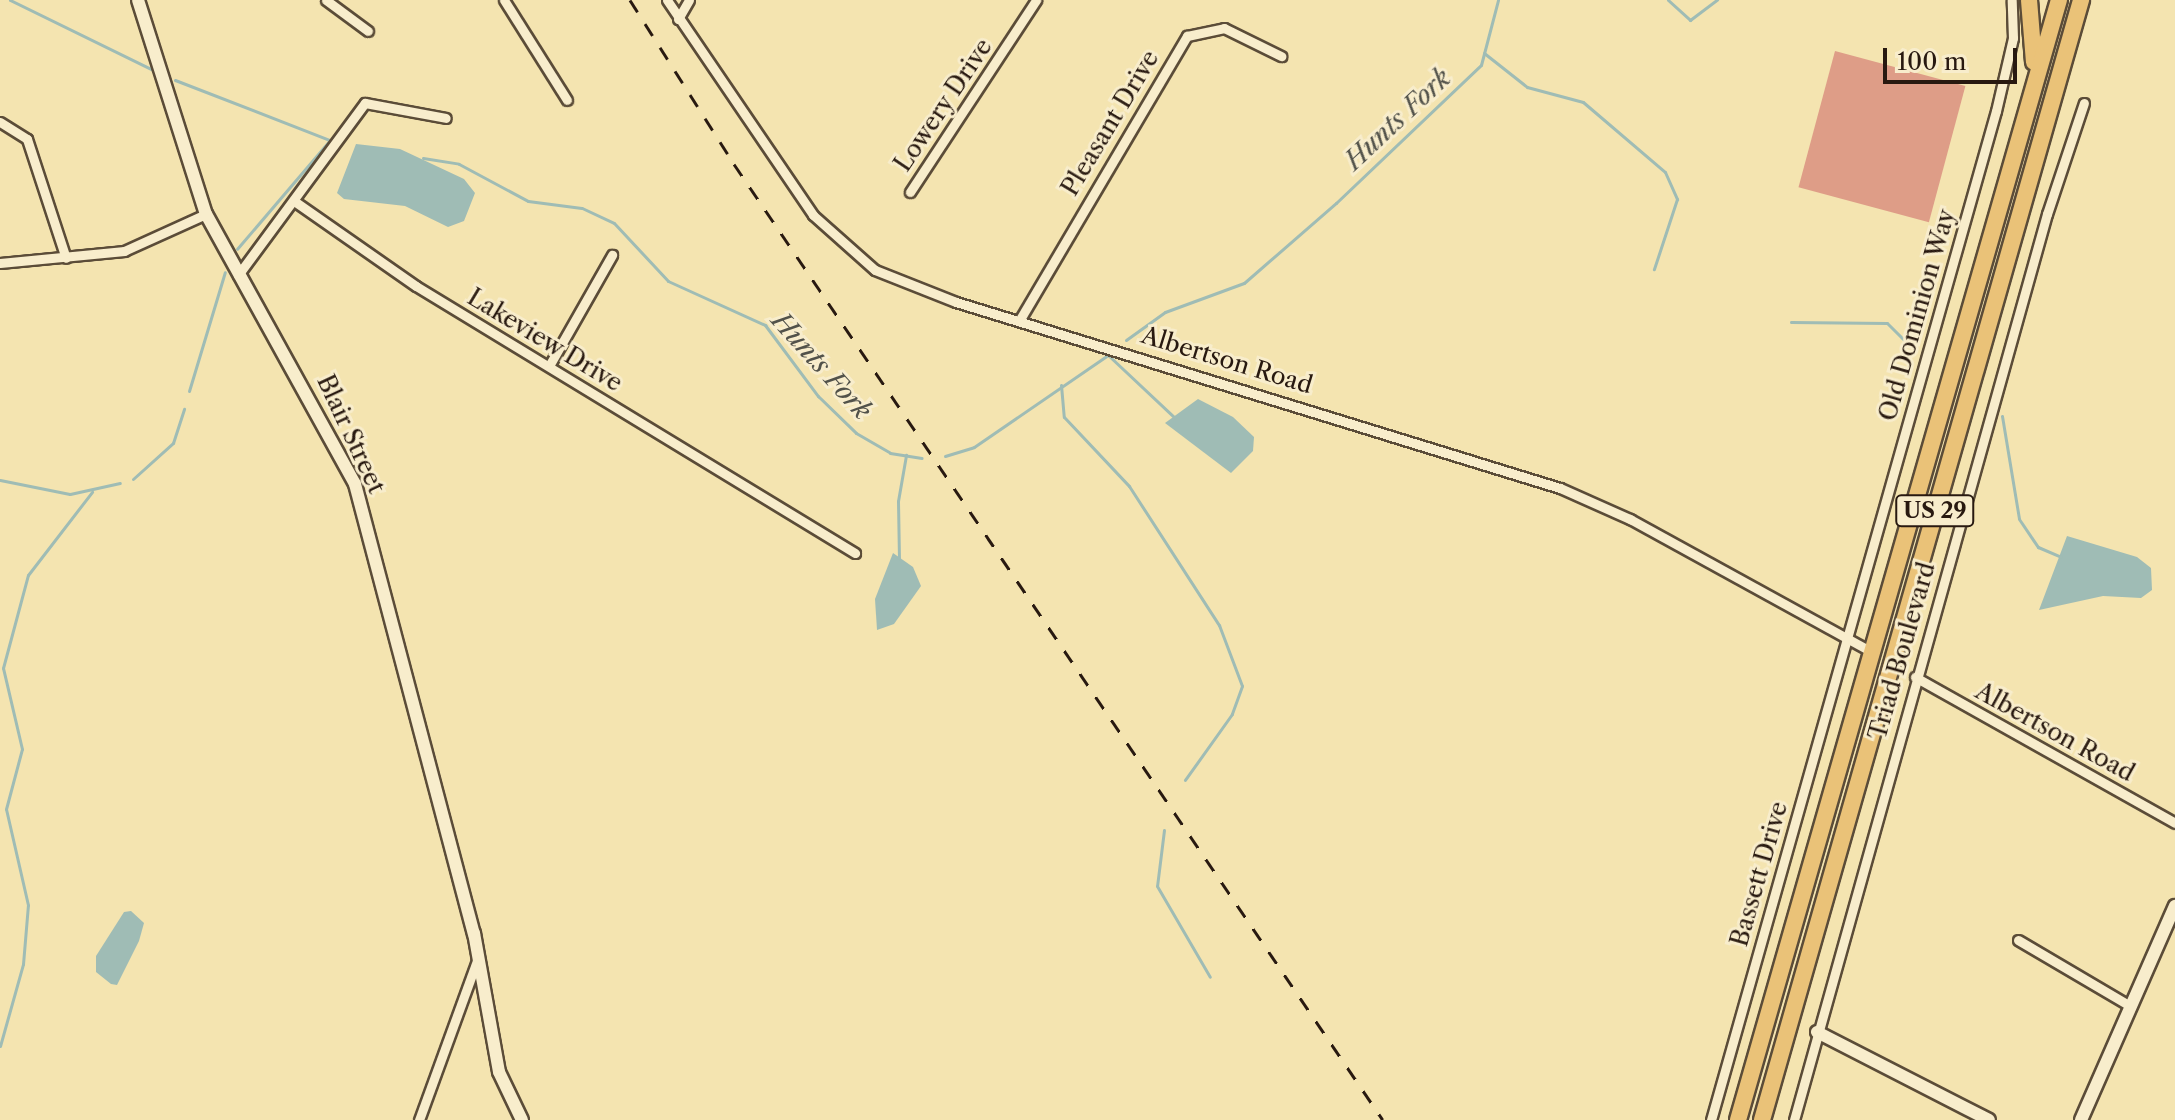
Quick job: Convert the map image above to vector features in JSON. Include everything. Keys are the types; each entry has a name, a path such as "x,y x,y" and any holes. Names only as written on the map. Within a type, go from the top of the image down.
{"highway":[{"path":"2011,163 2035,58 2029,0"},
{"name":"US 29","path":"1738,1120 2059,0"},
{"name":"US 29","path":"1762,1120 2081,0"},
{"path":"2064,60 2092,0"}],"street":[{"name":"Blair Street","path":"138,0 206,214 355,484 479,955 499,1072 522,1120"},
{"path":"326,0 368,31"},
{"path":"504,0 567,100"},
{"name":"Albertson Road","path":"667,0 772,160 842,246 906,285 1560,488 1630,519 1870,651"},
{"path":"678,19 689,0"},
{"name":"Lowery Drive","path":"910,192 1036,0"},
{"name":"Old Dominion Way","path":"1846,639 2007,70 2012,0"},
{"name":"Pleasant Drive","path":"1019,321 1187,36 1224,28 1281,56"},
{"path":"238,275 297,203 365,103 446,118"},
{"name":"Triad Boulevard","path":"1794,1120 1915,677 2084,103"},
{"path":"0,122 27,139 66,258"},
{"name":"Lakeview Drive","path":"297,203 416,286 855,553"},
{"path":"0,263 66,258 141,246 206,214"},
{"path":"549,366 612,255"},
{"name":"Bassett Drive","path":"1711,1120 1846,639"},
{"name":"Albertson Road","path":"1915,677 2175,823"},
{"path":"2081,1120 2175,906"},
{"path":"2018,940 2130,1006"},
{"path":"419,1120 479,955"},
{"path":"1817,1032 1989,1120"}],"water":[{"path":"356,144 400,149 464,179 475,193 464,221 448,227 405,206 344,199 337,193"},
{"path":"1198,399 1233,417 1254,437 1253,451 1231,473 1165,423"},
{"path":"2067,536 2137,557 2151,568 2152,590 2141,598 2103,596 2039,610"},
{"path":"893,553 913,567 921,586 894,624 877,630 875,599"},
{"path":"131,911 144,923 139,941 117,985 111,984 96,972 96,956 124,912"}],"building":[{"path":"1835,51 1965,86 1929,222 1799,187"}],"waterway":[{"path":"10,0 153,70"},
{"name":"Hunts Fork","path":"1126,340 1165,312 1244,283 1336,203 1481,65 1498,0"},
{"name":"Hunts Fork","path":"1668,0 1690,20 1717,0"},
{"path":"1484,53 1527,87 1583,102 1665,172 1677,199 1654,269"},
{"path":"175,80 330,140 237,249"},
{"name":"Hunts Fork","path":"423,158 459,164 528,201 582,208 614,223 668,281 765,325 818,396 856,433 890,453 922,458"},
{"name":"Hunts Fork","path":"189,391 225,272"},
{"path":"1791,322 1887,323 1911,347"},
{"name":"Hunts Fork","path":"945,456 974,447 1108,355 1174,417"},
{"path":"1061,385 1064,417 1129,486 1219,625 1242,686 1232,714 1185,780"},
{"name":"Hunts Fork","path":"133,479 173,443 184,409"},
{"path":"2002,416 2019,519 2038,547 2061,557"},
{"path":"899,559 898,501 906,455"},
{"name":"Hunts Fork","path":"0,480 70,494 120,483"},
{"path":"0,1046 23,964 28,905 6,809 22,749 3,668 28,575 92,492"},
{"path":"1164,830 1157,886 1210,977"}],"railway":[{"path":"630,0 734,164 1383,1120"}]}
